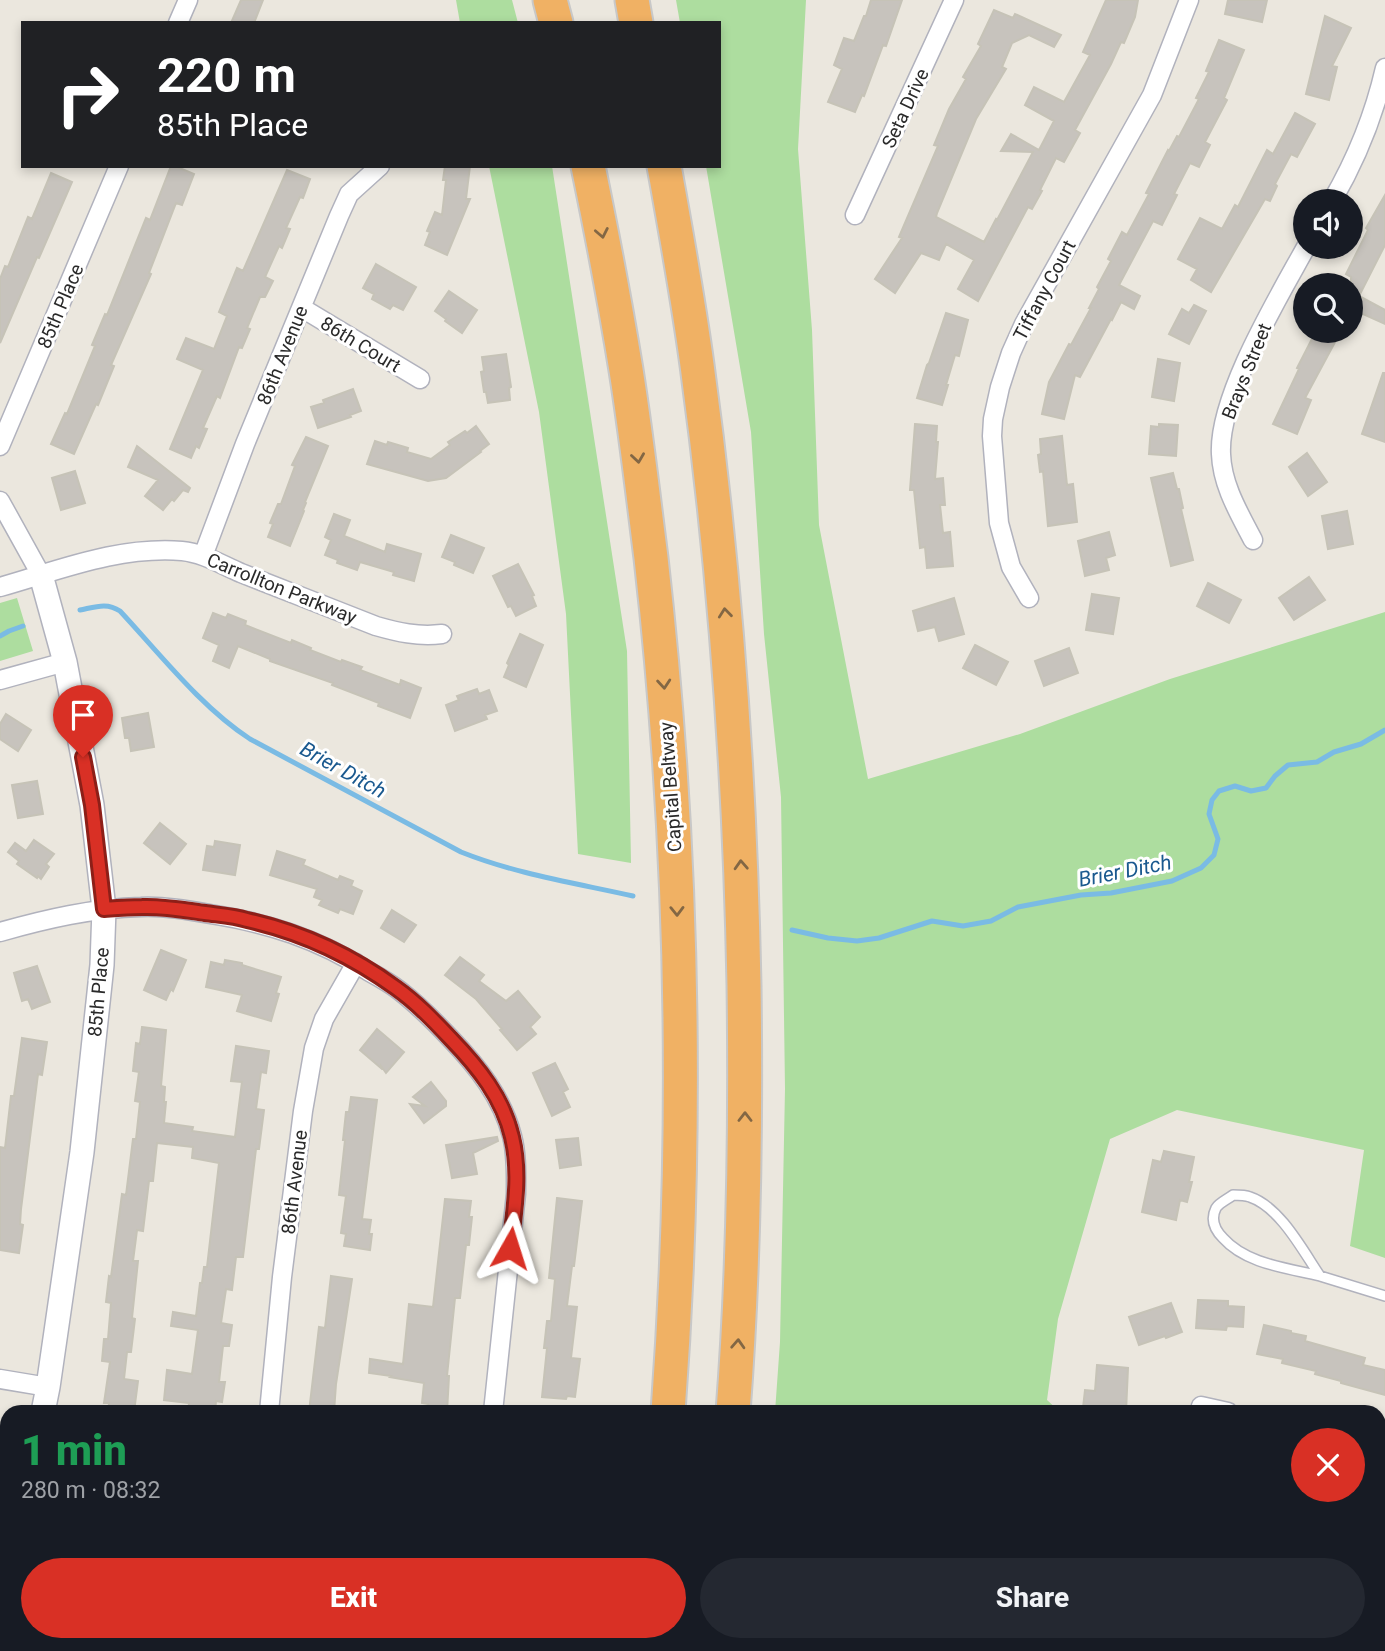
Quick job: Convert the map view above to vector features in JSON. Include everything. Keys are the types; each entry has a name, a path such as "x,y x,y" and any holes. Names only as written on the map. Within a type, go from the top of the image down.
{"highway":[{"path":"550,0 555,21"},
{"path":"632,0 636,21"},
{"name":"Capital Beltway","path":"588,168 626,372 641,474 669,750 677,896 681,1053 679,1215 668,1405"},
{"path":"664,168 700,388 725,613 735,742 745,1050 744,1216 733,1405"}],"street":[{"path":"179,21 188,0"},
{"name":"Seta Drive","path":"855,215 954,0"},
{"name":"Tiffany Court","path":"1029,598 1011,567 999,523 992,436 1000,387 1024,324 1152,95 1189,0"},
{"path":"1339,189 1368,129 1385,68"},
{"name":"85th Place","path":"0,446 118,168"},
{"name":"86th Avenue","path":"203,556 245,444 349,194 378,168"},
{"name":"Brays Street","path":"1253,540 1231,497 1221,456 1222,434 1234,390 1248,358 1300,259"},
{"name":"86th Court","path":"302,308 420,379"},
{"name":"85th Place","path":"0,501 41,575 65,662 92,805 104,909 102,965 82,1152 44,1405"},
{"name":"Carrollton Parkway","path":"0,587 126,552 184,551 203,556 376,626 398,633 442,634"},
{"path":"0,680 65,662"},
{"path":"0,932 104,909 141,907 245,919 307,938 356,962 397,989 428,1015 460,1048 496,1095 512,1136 516,1194 494,1405"},
{"name":"86th Avenue","path":"270,1405 282,1277 303,1111 314,1048 324,1019 356,962"},
{"path":"0,1379 48,1387"}],"lane":[{"path":"1320,1276 1279,1218 1260,1201 1248,1196 1233,1195 1216,1206 1213,1217 1215,1230 1229,1246 1261,1262 1385,1296"}],"green space":[{"path":"456,0 512,0 517,21 460,21"},
{"path":"676,0 806,0 798,149 812,330 819,525 868,779 1020,734 1170,679 1385,612 1385,1258 1350,1246 1364,1150 1177,1110 1110,1139 1058,1319 1047,1400 1052,1405 776,1405 780,1342 785,1089 781,797 764,634 751,432 706,168 721,168 721,21 680,21"},
{"path":"489,168 552,168 627,651 631,863 578,854 566,614 539,412"},
{"path":"17,598 33,651 0,661 0,603"}],"building":[{"path":"241,0 263,0 255,21 232,21"},
{"path":"871,0 902,0 886,46 883,45 864,96 862,95 855,112 828,102 842,69 834,65 844,38 854,41"},
{"path":"1106,0 1138,0 1135,17 1124,43 1121,42 1075,130 1080,133 1064,162 1056,158 1040,190 1042,191 1032,209 1028,207 978,301 958,289 974,260 946,244 939,260 921,253 895,293 875,279 902,238 899,237 938,146 934,145 949,109 966,79 963,77 981,46 978,44 994,10 1013,18 1015,14 1061,35 1054,47 1029,35 1012,43 1002,67 1006,69 976,119 937,213 936,217 984,242 1033,152 1001,151 1011,134 1039,150 1054,121 1025,105 1034,87 1064,102 1090,55 1083,52"},
{"path":"1228,0 1267,0 1262,22 1225,14"},
{"path":"1325,16 1351,28 1332,66 1337,67 1329,100 1306,94"},
{"path":"1219,40 1244,50 1224,98 1227,100 1205,142 1210,145 1199,167 1190,163 1162,225 1153,221 1119,285 1140,296 1134,309 1121,302 1080,377 1075,375 1064,419 1042,414 1049,382 1091,308 1099,289 1097,287 1111,261 1108,259 1122,232 1127,235 1168,150 1177,136 1179,137 1199,99 1196,98 1209,72 1206,71"},
{"path":"1295,113 1315,124 1297,157 1291,154 1275,184 1277,186 1270,201 1265,199 1211,292 1191,280 1197,269 1178,259 1200,218 1222,229 1235,205 1238,207 1267,150 1273,154"},
{"path":"170,168 180,168 194,174 182,205 176,203 149,273 151,274 111,365 114,366 74,454 51,444 65,413 67,414 95,346 92,345 146,218 150,220"},
{"path":"445,168 470,168 466,199 470,199 447,255 425,245 430,232 427,231 435,212 442,215 446,180 443,180"},
{"path":"287,170 310,179 286,228 290,229 282,248 279,246 265,277 273,281 265,297 260,297 242,348 239,347 220,398 217,396 203,428 207,429 199,448 196,446 191,458 170,449 203,370 177,359 186,338 214,349 227,316 219,312 237,268 243,271"},
{"path":"51,173 72,182 0,343 0,279 5,266 8,267 28,217 32,219"},
{"path":"1385,195 1385,245 1363,288 1363,273 1346,273 1354,259 1363,259 1363,240 1368,230 1366,228"},
{"path":"376,264 416,287 403,310 393,305 390,309 372,299 374,294 363,288"},
{"path":"449,291 477,310 462,333 435,311"},
{"path":"1363,298 1385,310 1385,324 1363,314"},
{"path":"1194,305 1206,311 1189,344 1169,334 1182,309 1189,313"},
{"path":"946,313 968,320 959,356 955,355 942,405 917,398"},
{"path":"1310,343 1335,343 1305,398 1311,400 1297,434 1273,424 1299,369 1297,368"},
{"path":"506,354 511,387 510,400 488,403 481,372 484,371 482,357"},
{"path":"1158,359 1180,363 1174,401 1152,397"},
{"path":"1385,373 1385,442 1362,434"},
{"path":"353,389 361,411 318,428 311,407"},
{"path":"915,424 937,426 935,479 943,478 945,505 940,505 943,533 950,532 953,566 927,568 925,547 920,548 914,490 910,490"},
{"path":"1159,424 1178,425 1176,456 1149,454 1151,426 1159,427"},
{"path":"476,426 489,444 446,478 428,481 367,464 375,441 408,448 407,452 431,459 450,445 448,442"},
{"path":"1062,436 1067,485 1073,484 1077,522 1048,526 1043,471 1040,472 1038,455 1041,454 1040,439"},
{"path":"306,437 328,446 290,546 268,537 273,524 270,523 278,504 281,504 295,466 292,465"},
{"path":"137,446 190,488 188,492 183,490 163,510 145,496 158,480 128,467"},
{"path":"1307,453 1327,482 1308,496 1289,467"},
{"path":"75,471 85,503 61,510 52,478"},
{"path":"1173,473 1179,489 1193,560 1171,566 1151,478"},
{"path":"1347,511 1353,544 1328,549 1322,516"},
{"path":"334,514 350,520 344,536 385,552 387,544 421,554 414,581 360,562 357,570 337,563 338,560 325,555 331,540 325,537"},
{"path":"1109,532 1115,555 1106,558 1109,570 1085,576 1078,541"},
{"path":"451,535 484,548 473,573 442,557"},
{"path":"518,564 534,595 532,596 536,606 516,616 511,606 508,607 493,576"},
{"path":"1309,577 1325,600 1294,620 1279,598"},
{"path":"1208,583 1241,600 1229,623 1197,606"},
{"path":"1092,594 1119,598 1113,634 1086,630"},
{"path":"954,598 964,634 939,641 935,627 918,631 913,611"},
{"path":"213,613 226,618 228,614 246,621 245,625 291,643 292,640 341,662 342,660 362,667 360,670 400,685 401,680 421,688 410,718 378,706 379,703 332,685 333,683 270,661 238,646 229,668 213,661 219,645 203,638"},
{"path":"520,634 543,645 526,687 504,677"},
{"path":"975,645 1008,662 996,685 963,668"},
{"path":"1069,648 1078,673 1044,686 1035,661"},
{"path":"477,689 479,694 489,690 497,711 485,715 487,719 455,731 446,705 459,700 457,696"},
{"path":"148,713 154,747 131,751 129,738 125,738 122,718"},
{"path":"6,714 31,730 18,751 0,739 0,724"},
{"path":"37,781 43,814 18,818 12,785"},
{"path":"160,823 186,844 170,864 144,843"},
{"path":"34,840 54,854 46,864 49,867 41,879 17,864 19,861 8,852 15,843 26,851"},
{"path":"215,841 240,845 235,875 203,870 207,846 214,847"},
{"path":"277,851 305,860 303,865 338,880 340,876 353,881 351,886 362,891 353,914 340,909 338,913 319,905 322,900 314,897 317,889 270,875"},
{"path":"392,910 416,925 404,942 381,928"},
{"path":"161,950 186,960 173,991 171,989 166,1000 144,990"},
{"path":"460,957 484,975 479,981 506,1001 518,991 540,1017 530,1027 536,1034 517,1050 476,999 445,975"},
{"path":"225,960 281,977 271,1021 237,1011 242,995 206,987 211,962 224,965"},
{"path":"37,966 50,1002 32,1009 28,999 22,1001 14,973"},
{"path":"142,1027 166,1030 161,1086 165,1087 164,1123 193,1127 192,1131 235,1137 242,1082 231,1081 236,1046 269,1051 266,1073 261,1072 256,1109 264,1110 259,1149 256,1149 243,1257 236,1257 232,1290 226,1289 221,1323 232,1325 229,1346 223,1346 219,1382 225,1382 222,1402 216,1401 216,1405 189,1405 164,1400 167,1370 192,1374 198,1330 171,1326 173,1312 196,1316 200,1283 204,1267 207,1267 219,1163 192,1158 193,1147 157,1143 143,1231 137,1230 133,1261 138,1261 132,1318 135,1319 124,1379 138,1381 135,1405 104,1403 110,1362 102,1361 104,1339 108,1339 111,1303 106,1302 122,1194 126,1195 133,1139 136,1139 140,1102 135,1101 139,1072 133,1071 136,1043 140,1044"},
{"path":"377,1029 404,1052 386,1073 360,1050"},
{"path":"22,1038 47,1042 42,1075 38,1074 21,1209 20,1224 23,1225 19,1253 0,1250 0,1147 5,1148"},
{"path":"555,1063 568,1089 563,1092 570,1107 552,1116 533,1073"},
{"path":"431,1082 446,1101 446,1106 424,1123 410,1104 425,1106 413,1097"},
{"path":"351,1097 377,1100 362,1219 371,1220 370,1250 344,1246 346,1234 341,1233 346,1196 339,1195 343,1140 346,1112 349,1112"},
{"path":"497,1137 498,1141 473,1153 477,1174 452,1178 446,1145"},
{"path":"578,1138 581,1165 560,1168 556,1140"},
{"path":"1164,1151 1194,1157 1187,1202 1180,1200 1176,1220 1142,1212 1153,1160 1161,1162"},
{"path":"557,1198 582,1201 567,1306 577,1307 571,1358 580,1359 575,1397 567,1396 566,1399 542,1397 547,1348 544,1348 547,1321 551,1321 555,1279 549,1278"},
{"path":"445,1199 471,1201 469,1245 466,1245 460,1298 455,1298 447,1376 447,1405 422,1403 424,1383 369,1373 370,1359 403,1364 409,1304 433,1307"},
{"path":"331,1276 352,1279 334,1405 310,1405 319,1327 325,1328"},
{"path":"1198,1300 1228,1301 1228,1306 1244,1307 1243,1327 1227,1326 1226,1330 1196,1328"},
{"path":"1171,1303 1182,1332 1139,1345 1129,1317"},
{"path":"1264,1325 1291,1331 1306,1336 1305,1341 1365,1358 1363,1365 1385,1370 1385,1395 1315,1374 1316,1371 1282,1363 1283,1359 1257,1354"},
{"path":"1097,1365 1128,1368 1126,1405 1083,1405 1085,1390 1095,1391"}],"waterway":[{"name":"Brier Ditch","path":"80,610 106,606 120,611 198,696 250,739 461,852 524,872 633,896"},
{"name":"Brier Ditch","path":"0,636 23,626"},
{"name":"Brier Ditch","path":"792,930 857,941 879,938 932,921 963,926 991,921 1018,907 1172,881 1201,868 1214,855 1218,839 1209,814 1212,800 1219,791 1235,786 1251,791 1266,788 1288,765 1317,762 1334,752 1361,744 1385,730"}],"route":[{"path":"83,757 92,805 104,909 141,907 202,912 245,919 307,938 356,962 397,989 428,1015 460,1048 496,1095 512,1136 516,1194 510,1248"}]}
